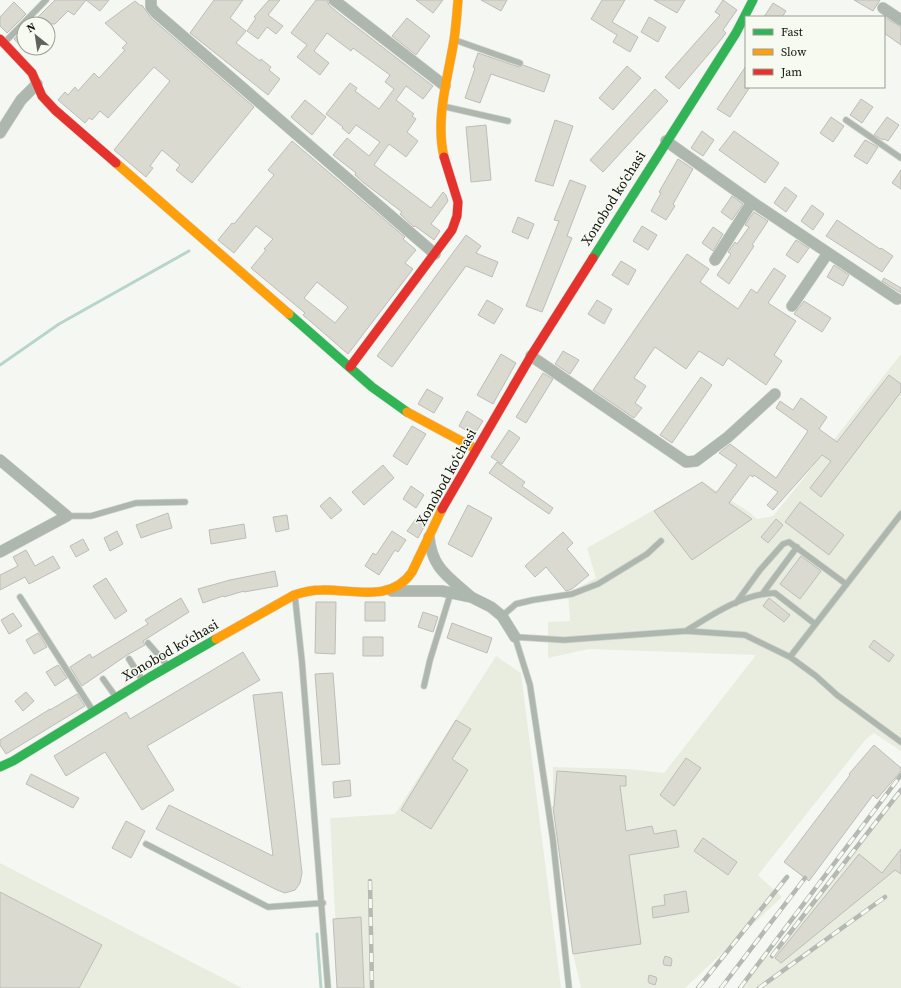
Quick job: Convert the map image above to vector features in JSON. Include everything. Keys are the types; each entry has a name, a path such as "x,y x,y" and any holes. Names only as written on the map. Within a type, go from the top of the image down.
{"main road":[{"path":"350,367 435,254 452,230 457,216 458,202 443,155 441,127 442,106 454,39 458,0"},
{"name":"Xonobod koʻchasi","path":"0,767 143,681 294,595 308,590 379,591 396,587 406,581 412,572 444,505 531,356 666,141 736,33 753,0"},
{"path":"2,41 32,73 42,96 55,110 372,386 409,414 476,449"}],"street":[{"path":"150,0 151,7 156,13 435,254"},
{"path":"334,0 446,86"},
{"path":"883,8 901,20"},
{"path":"0,133 21,100 37,84"},
{"path":"666,141 752,202 897,300"},
{"path":"715,260 752,202"},
{"path":"792,306 828,253"},
{"path":"531,356 686,462 696,461 728,437 775,394"},
{"path":"0,460 67,516 0,552"},
{"path":"429,537 432,555 436,564 442,572 471,597"},
{"path":"379,591 427,590 451,592 471,597 491,607 502,616 515,637"}],"lane":[{"path":"2,41 46,0"},
{"path":"454,39 520,63"},
{"path":"442,106 508,121"},
{"path":"846,120 901,158"},
{"path":"67,516 92,516 136,503 185,502"},
{"path":"790,657 901,514"},
{"path":"502,616 516,604 572,594 598,584 647,554 661,541"},
{"path":"736,603 760,570 782,544 789,542 846,584"},
{"path":"763,593 797,548"},
{"path":"424,686 430,660 451,592"},
{"path":"686,631 725,607 763,593 775,593 816,624"},
{"path":"294,595 302,662 323,903 328,988"},
{"path":"20,596 94,711"},
{"path":"569,988 553,840 531,693 515,637 564,640 686,631 746,635 790,657 816,676 837,695 901,742"},
{"path":"148,643 168,667"},
{"path":"129,659 143,681"},
{"path":"103,679 116,697"},
{"path":"146,844 268,907 323,903"}],"shaded area":[{"path":"901,354 901,751 874,733 866,739 758,875 782,897 685,988 581,988 573,954 553,807 553,767 629,769 664,773 756,655 589,649 548,658 548,622 570,621 568,593 596,578 587,548 703,482 749,512 757,519 773,516"},
{"path":"496,656 521,673 561,988 339,988 330,818 395,814"},
{"path":"901,791 901,988 738,988 766,955 773,958"},
{"path":"0,863 242,988 0,988"}],"building":[{"path":"55,0 86,0 74,15 68,11 56,23 56,16 39,16"},
{"path":"86,0 109,0 100,11"},
{"path":"214,0 243,0 230,18 246,31 236,43 260,61 261,59 271,67 269,70 280,79 268,95 190,33"},
{"path":"269,0 280,0 268,15 283,26 276,34 267,27 258,39 247,31 256,18 254,17"},
{"path":"316,0 327,0 329,5 337,12 433,86 423,99 406,86 396,100 414,114 412,116 416,119 407,132 418,141 406,157 389,144 374,165 431,208 443,192 446,195 448,201 431,224 440,231 434,240 415,226 414,227 400,214 402,212 364,183 355,175 356,173 333,155 347,138 369,156 380,142 356,125 349,134 342,128 343,127 326,114 350,83 357,88 355,91 379,109 394,89 385,82 390,75 353,48 351,51 327,33 314,51 329,63 320,75 297,57 307,45 291,33"},
{"path":"416,0 443,0 433,13"},
{"path":"481,0 507,0 501,11"},
{"path":"602,0 625,0 612,22 638,37 630,52 613,42 617,35 591,19"},
{"path":"654,0 685,0 677,13"},
{"path":"723,0 737,10 723,30 726,33 679,89 665,77 720,15 715,12"},
{"path":"854,0 880,0 873,11"},
{"path":"135,1 141,6 142,5 151,18 254,107 192,183 176,170 180,165 162,150 150,166 153,168 146,177 114,150 170,81 154,67 108,118 100,111 92,120 89,118 85,123 58,100 65,92 68,95 75,87 78,91 94,73 99,78 125,50 122,48 127,43 105,23"},
{"path":"14,2 26,14 24,16 16,16 16,24 7,33 0,26 0,17"},
{"path":"773,3 786,11 783,16 765,16"},
{"path":"649,17 666,27 658,42 641,32"},
{"path":"407,18 430,36 416,55 392,36"},
{"path":"885,18 901,27 901,45 885,34"},
{"path":"478,53 519,67 523,65 550,75 544,92 491,74 480,103 465,98 475,68 473,67"},
{"path":"627,66 641,78 613,110 599,98"},
{"path":"745,67 745,88 749,88 730,117 717,109"},
{"path":"655,89 668,101 603,172 590,160"},
{"path":"861,99 873,107 862,123 850,115"},
{"path":"305,100 326,117 312,135 291,117"},
{"path":"831,117 844,126 833,142 820,133"},
{"path":"887,117 899,125 888,141 874,135"},
{"path":"555,120 573,126 553,186 535,181"},
{"path":"486,125 491,180 471,182 466,127"},
{"path":"702,131 714,140 703,156 691,148"},
{"path":"734,131 779,163 765,183 719,150"},
{"path":"865,140 878,147 867,164 854,156"},
{"path":"292,141 405,237 403,239 416,250 405,263 413,269 348,354 303,315 305,313 251,268 273,239 256,226 234,253 218,240 232,223 234,224 274,175 268,170","holes":["317,282 348,307 335,323 304,298"]},
{"path":"678,159 693,169 673,204 675,206 666,220 651,211 661,193 659,192"},
{"path":"901,170 901,189 892,183"},
{"path":"570,180 586,186 567,236 572,238 542,312 526,306 559,221 554,220"},
{"path":"785,187 797,196 786,212 774,203"},
{"path":"732,196 743,204 732,220 721,212"},
{"path":"812,205 824,214 813,230 801,221"},
{"path":"754,212 768,221 752,245 754,246 729,284 717,275 731,254 728,252 735,242 737,244 749,227 745,225"},
{"path":"518,217 534,224 528,239 512,232"},
{"path":"837,220 893,256 882,272 826,236"},
{"path":"642,226 657,235 648,250 633,241"},
{"path":"713,227 723,234 713,251 702,243"},
{"path":"466,235 481,246 476,253 498,262 492,277 466,266 392,367 377,356"},
{"path":"796,240 809,248 798,263 786,255"},
{"path":"687,254 709,269 700,282 738,309 751,289 757,293 774,268 786,276 768,303 796,321 774,355 782,361 766,385 728,358 723,366 699,351 686,369 655,347 634,378 646,386 635,403 642,408 634,418 593,390"},
{"path":"621,261 636,270 628,285 612,275"},
{"path":"834,265 849,275 843,286 827,277"},
{"path":"884,278 901,288 901,293 882,281"},
{"path":"487,300 503,309 494,324 478,315"},
{"path":"597,300 612,309 604,324 588,314"},
{"path":"804,301 831,318 822,332 794,314"},
{"path":"563,351 579,360 570,374 555,364"},
{"path":"501,354 516,363 493,404 477,395"},
{"path":"543,373 553,379 526,423 516,417"},
{"path":"889,375 901,384 901,392 821,497 810,488 831,461 822,455 773,510 767,505 778,492 754,475 753,477 750,475 729,503 752,519 692,560 654,511 702,482 716,493 737,465 719,453 730,444 776,478 808,431 776,408 780,401 793,410 801,398 827,417 819,429 837,442"},
{"path":"701,377 712,385 672,443 660,435"},
{"path":"427,389 443,398 434,413 418,404"},
{"path":"467,411 483,421 474,435 459,426"},
{"path":"412,426 426,434 407,465 393,456"},
{"path":"509,430 520,438 502,464 491,457"},
{"path":"497,462 525,482 522,486 553,508 549,514 489,473"},
{"path":"383,465 394,478 364,505 352,492"},
{"path":"411,486 424,495 416,508 403,499"},
{"path":"330,497 342,510 331,519 320,506"},
{"path":"800,502 844,535 829,555 785,522"},
{"path":"468,505 492,518 472,557 448,544"},
{"path":"168,513 172,528 141,538 136,525"},
{"path":"287,515 289,529 276,532 273,517"},
{"path":"416,519 425,525 418,538 407,531"},
{"path":"776,519 783,525 768,543 761,537"},
{"path":"244,524 246,538 211,544 209,530"},
{"path":"117,531 123,544 110,551 104,538"},
{"path":"392,531 406,540 398,552 395,550 379,575 365,566 373,553 376,555"},
{"path":"563,532 573,543 567,549 589,575 572,589 566,591 546,567 535,577 525,566"},
{"path":"83,539 89,550 76,557 70,546"},
{"path":"26,550 35,566 53,556 60,568 29,584 25,577 0,590 0,575 18,566 13,557"},
{"path":"801,556 821,571 800,599 780,584"},
{"path":"275,571 278,586 244,591 203,603 198,589 230,580"},
{"path":"106,578 127,611 115,619 93,586"},
{"path":"181,598 189,612 143,641 145,645 127,655 82,686 70,667 90,654 92,658 148,624 145,620"},
{"path":"769,598 790,615 784,622 763,606"},
{"path":"316,602 336,602 335,654 315,653"},
{"path":"365,602 385,602 385,621 365,621"},
{"path":"423,612 438,617 433,632 418,627"},
{"path":"13,613 22,626 9,634 1,620"},
{"path":"452,623 492,638 487,653 447,638"},
{"path":"38,633 47,647 34,654 26,640"},
{"path":"363,637 383,637 383,656 363,656"},
{"path":"874,640 894,655 889,662 869,647"},
{"path":"243,652 260,680 147,746 174,790 142,810 105,752 66,776 54,756 126,712 130,719"},
{"path":"58,665 67,678 55,686 46,672"},
{"path":"333,673 340,764 322,765 315,674"},
{"path":"26,692 34,701 23,711 15,701"},
{"path":"282,692 302,873 300,883 295,890 285,893 156,829 169,805 273,856 253,695"},
{"path":"77,694 85,706 6,754 0,745 0,740"},
{"path":"456,720 471,729 452,759 468,770 431,829 401,810"},
{"path":"874,745 901,768 901,771 877,799 873,795 809,881 784,862 850,775 849,774"},
{"path":"686,758 701,768 674,806 660,795"},
{"path":"557,771 626,776 626,786 620,786 626,831 652,826 654,834 676,830 679,847 629,855 641,944 573,954 553,807"},
{"path":"31,774 79,798 73,808 26,784"},
{"path":"350,780 351,796 334,798 333,782"},
{"path":"126,821 145,831 131,858 112,848"},
{"path":"703,838 737,862 728,875 694,851"},
{"path":"901,849 901,874 895,870 781,963 775,958 859,854 882,873"},
{"path":"686,891 689,912 653,918 652,907 665,905 664,895"},
{"path":"0,892 102,945 79,988 0,988"},
{"path":"361,917 364,988 337,988 333,919"},
{"path":"665,956 671,958 671,966 664,965 663,962"},
{"path":"649,975 656,977 657,979 655,985 649,983"}],"waterway":[{"path":"0,365 59,324 189,251"},
{"path":"317,934 321,988"}],"railway":[{"path":"740,988 901,775"},
{"path":"772,956 901,790"},
{"path":"698,988 787,877"},
{"path":"721,988 805,878"},
{"path":"370,881 372,988"},
{"path":"759,988 885,897"}],"traffic: fast":[{"path":"593,258 736,33 753,0"},
{"path":"289,314 372,387 407,412"},
{"path":"0,767 13,761 150,677 216,639"}],"traffic: slow":[{"path":"444,157 441,128 443,98 454,40 458,0"},
{"path":"116,163 289,314"},
{"path":"407,412 476,449"},
{"path":"216,639 297,594 322,590 371,592 393,588 403,582 412,572 442,509"}],"traffic: jam":[{"path":"0,39 32,73 42,96 55,110 116,163"},
{"path":"350,367 452,230 457,216 458,202 444,157"},
{"path":"442,509 531,356 593,258"}]}
